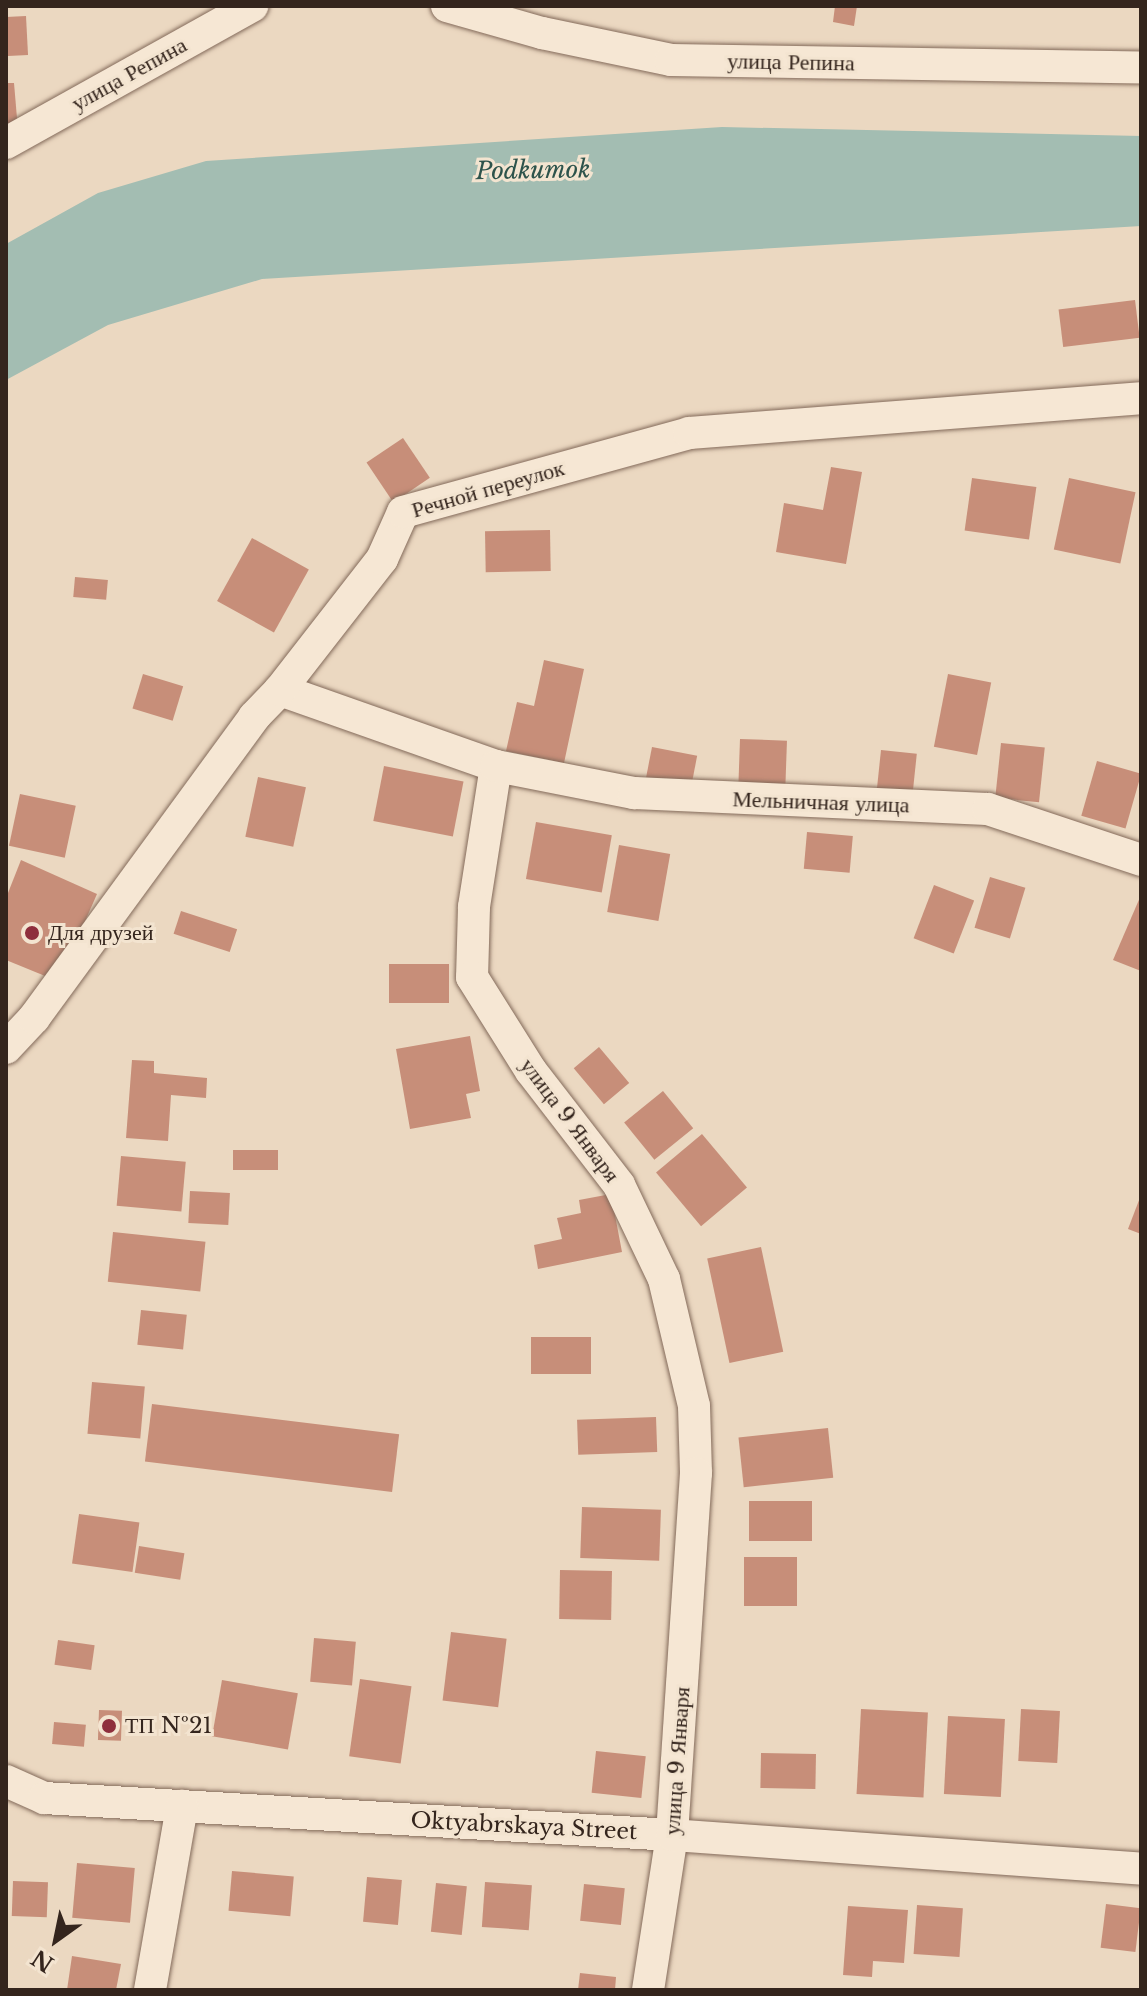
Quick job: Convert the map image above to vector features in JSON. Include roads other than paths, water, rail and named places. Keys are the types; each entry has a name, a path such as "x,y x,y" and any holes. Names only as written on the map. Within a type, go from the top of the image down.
{"street":[{"name":"улица Репина","path":"6,143 252,6"},
{"name":"улица Репина","path":"448,6 542,33 671,60 1141,67"},
{"name":"Речной переулок","path":"6,1048 34,1018 254,717 280,690 382,559 403,512 689,433 1141,398"},
{"path":"280,690 496,766"},
{"name":"Мельничная улица","path":"496,766 634,793 988,809 1141,860"},
{"name":"улица 9 Января","path":"496,766 474,907 472,977 531,1071 619,1185 664,1279 694,1406 695,1489 672,1835 648,1990"},
{"name":"Oktyabrskaya Street","path":"6,1781 44,1798 672,1835 1141,1869"},
{"path":"150,1990 182,1806"}],"water":[{"name":"Podkumok","path":"722,127 1141,136 1141,226 262,279 108,325 6,380 6,244 98,193 206,161"}],"place":[{"name":"Для друзей","path":"32,933"},
{"name":"ТП №21","path":"109,1726"}]}
